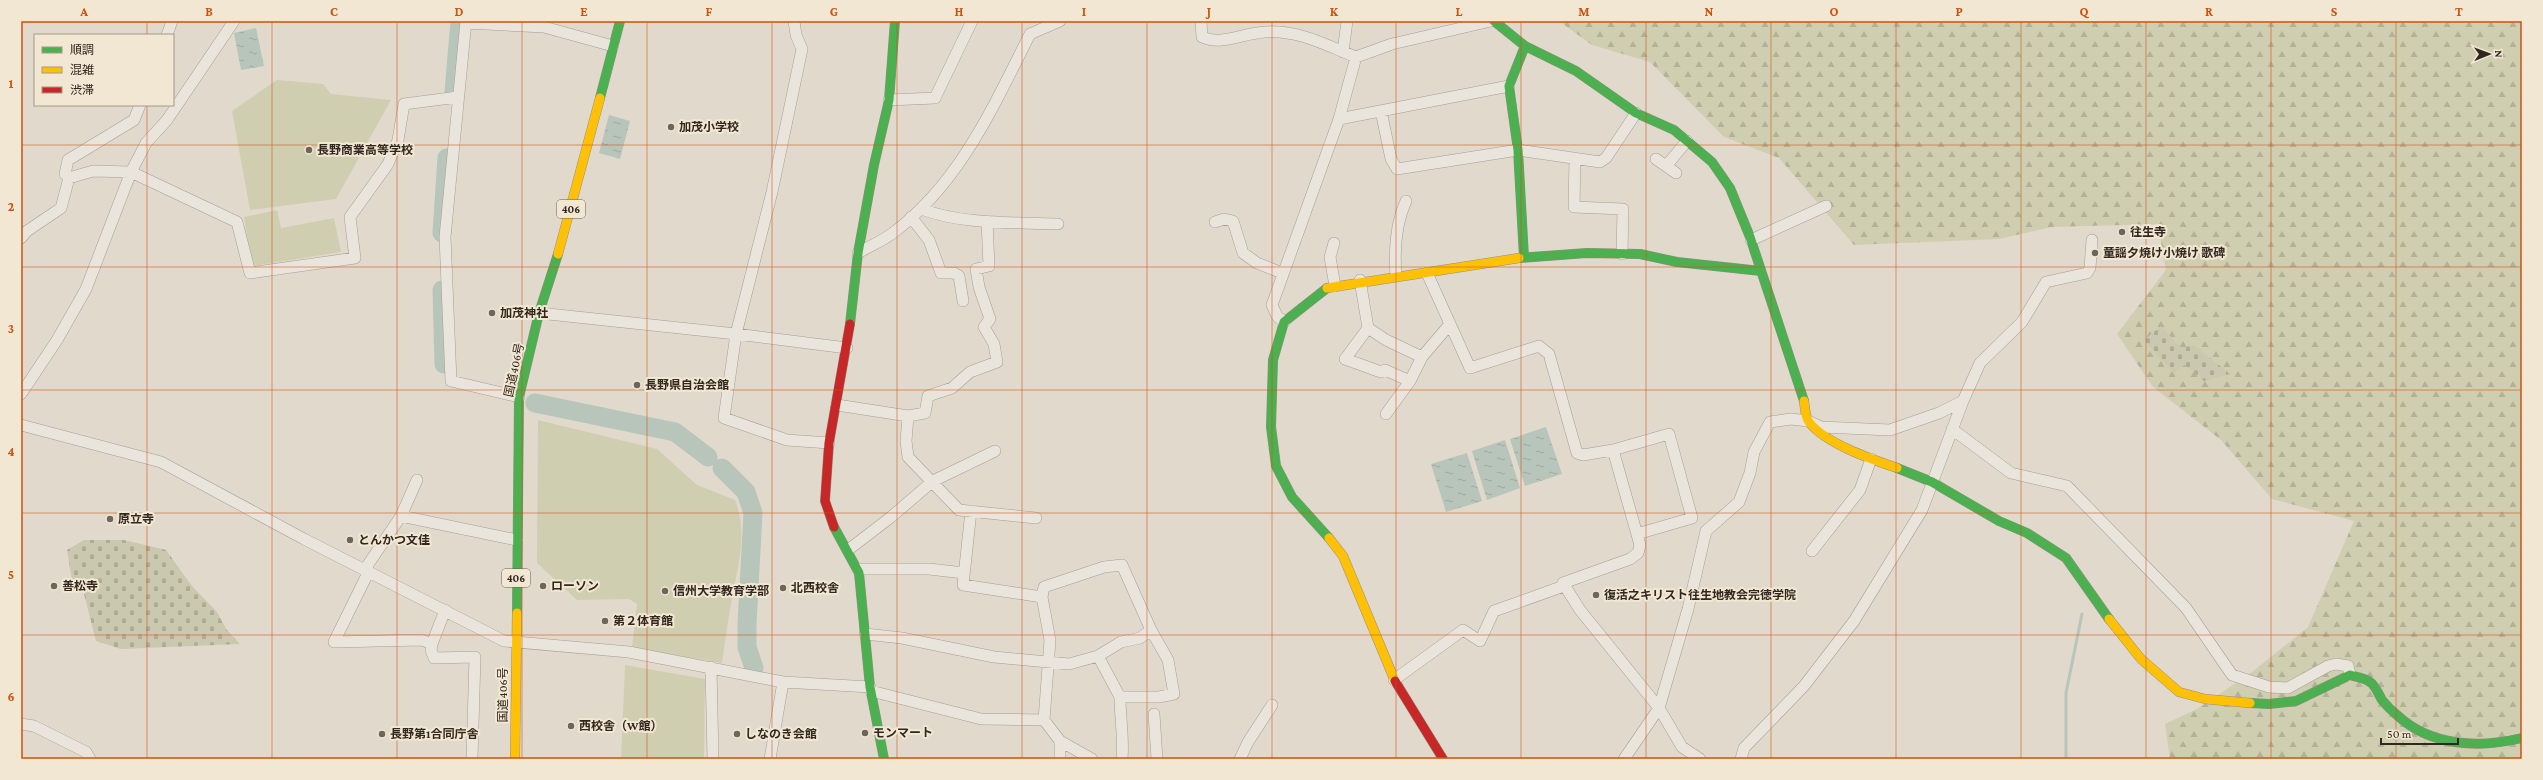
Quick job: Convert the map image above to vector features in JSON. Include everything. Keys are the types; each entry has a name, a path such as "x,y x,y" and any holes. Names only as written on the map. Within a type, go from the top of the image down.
{"main road":[{"name":"国道406号","path":"515,759 516,540 520,396 539,313 562,242 620,21"},
{"path":"884,759 871,689 858,569 829,518 825,500 829,443 848,348 858,253 874,165 889,100 895,21"},
{"path":"1494,21 1525,46 1576,72 1636,113 1674,130 1712,162 1730,188 1751,240 1804,398 1808,421 1825,436 1871,459 1932,482 1999,521 2027,533 2066,558 2109,619 2141,659 2179,692 2205,699 2269,704 2296,701 2350,675 2371,682 2388,709 2404,723 2441,739 2467,746 2497,745 2522,738"},
{"path":"1524,257 1518,150 1509,86 1525,46"},
{"path":"1443,759 1394,680 1343,556 1322,528 1292,497 1276,466 1271,427 1273,360 1284,322 1328,287 1360,280 1427,273 1524,257 1587,253 1640,254 1677,262 1761,271"}],"street":[{"path":"168,34 172,21"},
{"path":"21,394 57,340 86,288 131,172 146,142 167,120 234,21"},
{"path":"794,21 796,35 802,49 770,200 736,334 724,418 787,440 829,443"},
{"path":"889,100 935,98 972,21"},
{"path":"858,253 892,234 921,209 966,155 983,126 1030,34 1060,21"},
{"path":"1201,21 1202,37 1213,42 1266,32 1302,35 1356,57 1392,44 1490,21"},
{"path":"1343,52 1347,21"},
{"path":"520,396 451,381 445,237 466,22 544,26 613,46"},
{"path":"1284,322 1277,316 1272,305 1282,273 1339,119 1356,57"},
{"path":"1339,119 1509,86"},
{"path":"69,178 93,171 131,172 237,222 250,273 356,258 350,217 388,164 398,140 404,104 458,97"},
{"path":"69,178 65,174 68,160 134,120 140,106"},
{"path":"1381,111 1391,159 1397,169 1518,150 1600,162 1606,158 1636,113"},
{"path":"1666,166 1687,141"},
{"path":"1575,159 1574,207 1623,209 1622,254"},
{"path":"1656,159 1676,173"},
{"path":"21,238 27,231 61,208 69,178"},
{"path":"1396,276 1394,253 1396,236 1400,215 1406,201"},
{"path":"1751,240 1826,206"},
{"path":"921,209 940,216 987,221 1058,224"},
{"path":"911,217 929,240 941,273 954,273 959,276 963,301"},
{"path":"1215,222 1224,219 1233,221 1243,253 1256,263 1282,273"},
{"path":"837,405 908,416 925,413 928,396 952,388 970,372 997,362 994,344 984,327 990,319 979,287 976,269 989,266 987,221"},
{"path":"1741,759 1744,748 1804,686 1854,621 1922,510 1963,401 1980,363 2022,322 2046,282 2087,273 2090,268 2092,240"},
{"path":"1334,243 1330,257 1335,286"},
{"path":"1427,273 1470,368 1539,346 1549,354 1577,453 1583,455 1613,450 1669,434 1692,518 1637,534"},
{"path":"1360,280 1368,328 1345,359 1381,372 1385,370 1410,381"},
{"path":"539,313 736,334 848,348"},
{"path":"1386,414 1410,381 1422,357 1450,324"},
{"path":"1368,328 1386,340 1422,357"},
{"path":"1624,759 1659,708 1688,609 1706,531 1740,502 1749,479 1754,452 1770,422 1791,418 1808,421 1821,427 1890,430 1939,413 1963,401"},
{"path":"908,416 906,441 908,457 959,510 1036,518"},
{"path":"21,424 161,462 504,641 515,640 629,652 783,682 871,689 981,718 1044,720"},
{"path":"1952,429 2011,473 2067,486 2186,608 2232,675 2269,687 2288,688 2328,666 2336,664 2348,666 2350,675"},
{"path":"1394,680 1463,630 1480,641 1494,611 1561,587 1563,583 1630,559 1638,553 1640,545 1613,450"},
{"path":"848,550 891,517 932,481 995,451"},
{"path":"1812,552 1860,490 1871,459"},
{"path":"417,480 401,516 367,570 334,642 422,640 432,644"},
{"path":"971,512 963,584 1042,597"},
{"path":"401,516 516,540"},
{"path":"1092,759 1060,741 1044,720 1050,640 1042,597 1044,587 1104,567 1122,565 1151,630 1168,660 1174,694 1159,697 1120,697"},
{"path":"858,569 929,569 964,573"},
{"path":"1563,583 1580,610 1659,708 1682,747 1700,759"},
{"path":"445,610 432,644 431,650 434,658 475,657 472,759"},
{"path":"865,634 902,638 994,657 1049,664 1069,664 1098,656 1121,642 1140,638 1151,630"},
{"path":"1098,656 1120,697 1120,727 1124,742 1122,759"},
{"path":"711,667 713,759"},
{"path":"770,759 783,682"},
{"path":"1240,759 1248,742 1272,705"},
{"path":"1154,714 1157,759"},
{"path":"21,724 34,726 86,752 90,759"},
{"path":"1060,741 1060,759"}],"green space":[{"path":"1559,21 2522,21 2522,759 2170,759 2165,724 2197,709 2252,672 2308,627 2354,521 2272,499 2221,440 2153,387 2117,334 2166,270 2158,224 2052,227 1999,239 1854,245 1779,158 1724,137 1650,62 1592,45"},
{"path":"277,80 323,84 331,94 391,100 336,199 250,210 232,111"},
{"path":"277,210 281,228 334,218 341,252 252,266 244,217"},
{"path":"2161,326 2181,348 2194,345 2230,374 2204,381 2185,365 2173,373 2144,340"},
{"path":"538,420 657,449 697,485 735,500 741,525 741,549 722,663 632,648 637,604 629,599 577,600 537,563"},
{"path":"84,540 124,540 166,550 192,586 217,612 226,629 240,644 121,649 96,641 82,586 73,586 67,550"},
{"path":"625,665 705,679 704,759 621,759"}],"water":[{"path":"256,28 264,66 241,70 234,33"},
{"path":"609,115 630,121 620,159 599,153"},
{"path":"1546,427 1562,474 1525,486 1510,439"},
{"path":"1505,440 1520,488 1487,500 1472,451"},
{"path":"1467,453 1482,501 1446,512 1431,464"}],"waterway":[{"path":"454,92 460,21"},
{"path":"442,233 447,158"},
{"path":"442,290 444,364"},
{"path":"535,403 675,432 708,457"},
{"path":"722,468 746,492 753,513 747,647 754,668"},
{"path":"2066,759 2066,693 2082,614"}],"traffic: fast":[{"path":"600,98 620,21"},
{"path":"850,324 858,253 874,165 889,100 895,21"},
{"path":"1494,21 1525,46 1576,71 1636,113 1674,130 1712,162 1730,188 1750,237 1804,401"},
{"path":"1524,257 1518,150 1509,86 1525,46"},
{"path":"1519,258 1587,253 1640,254 1677,262 1761,271"},
{"path":"517,613 519,397 539,313 558,254"},
{"path":"1327,288 1284,322 1273,360 1271,427 1276,466 1292,497 1329,538"},
{"path":"1897,468 1932,482 1999,521 2027,533 2066,558 2109,619"},
{"path":"834,527 859,573 870,687 884,759"},
{"path":"2250,703 2269,704 2296,701 2350,675 2372,683 2382,700 2391,710 2410,726 2425,734 2440,739 2473,744 2522,738"}],"traffic: slow":[{"path":"558,254 600,98"},
{"path":"1327,288 1519,258"},
{"path":"1804,401 1806,415 1809,422 1826,437 1850,450 1897,468"},
{"path":"1329,538 1343,556 1395,681"},
{"path":"515,759 517,613"},
{"path":"2109,619 2141,659 2179,692 2205,699 2250,703"}],"traffic: jam":[{"path":"834,527 825,501 829,443 850,324"},
{"path":"1395,681 1443,759"}],"place":[{"name":"加茂小学校","path":"671,127"},
{"name":"長野商業高等学校","path":"309,150"},
{"name":"往生寺","path":"2122,232"},
{"name":"童謡夕焼け小焼け 歌碑","path":"2095,253"},
{"name":"加茂神社","path":"492,313"},
{"name":"長野県自治会館","path":"637,385"},
{"name":"原立寺","path":"110,519"},
{"name":"とんかつ文佳","path":"350,540"},
{"name":"善松寺","path":"54,586"},
{"name":"ローソン","path":"543,586"},
{"name":"北西校舎","path":"783,588"},
{"name":"信州大学教育学部","path":"665,591"},
{"name":"復活之キリスト往生地教会完徳学院","path":"1596,595"},
{"name":"第２体育館","path":"605,621"},
{"name":"西校舎（W館）","path":"571,726"},
{"name":"モンマート","path":"865,733"},
{"name":"長野第1合同庁舎","path":"382,734"},
{"name":"しなのき会館","path":"737,734"}]}
